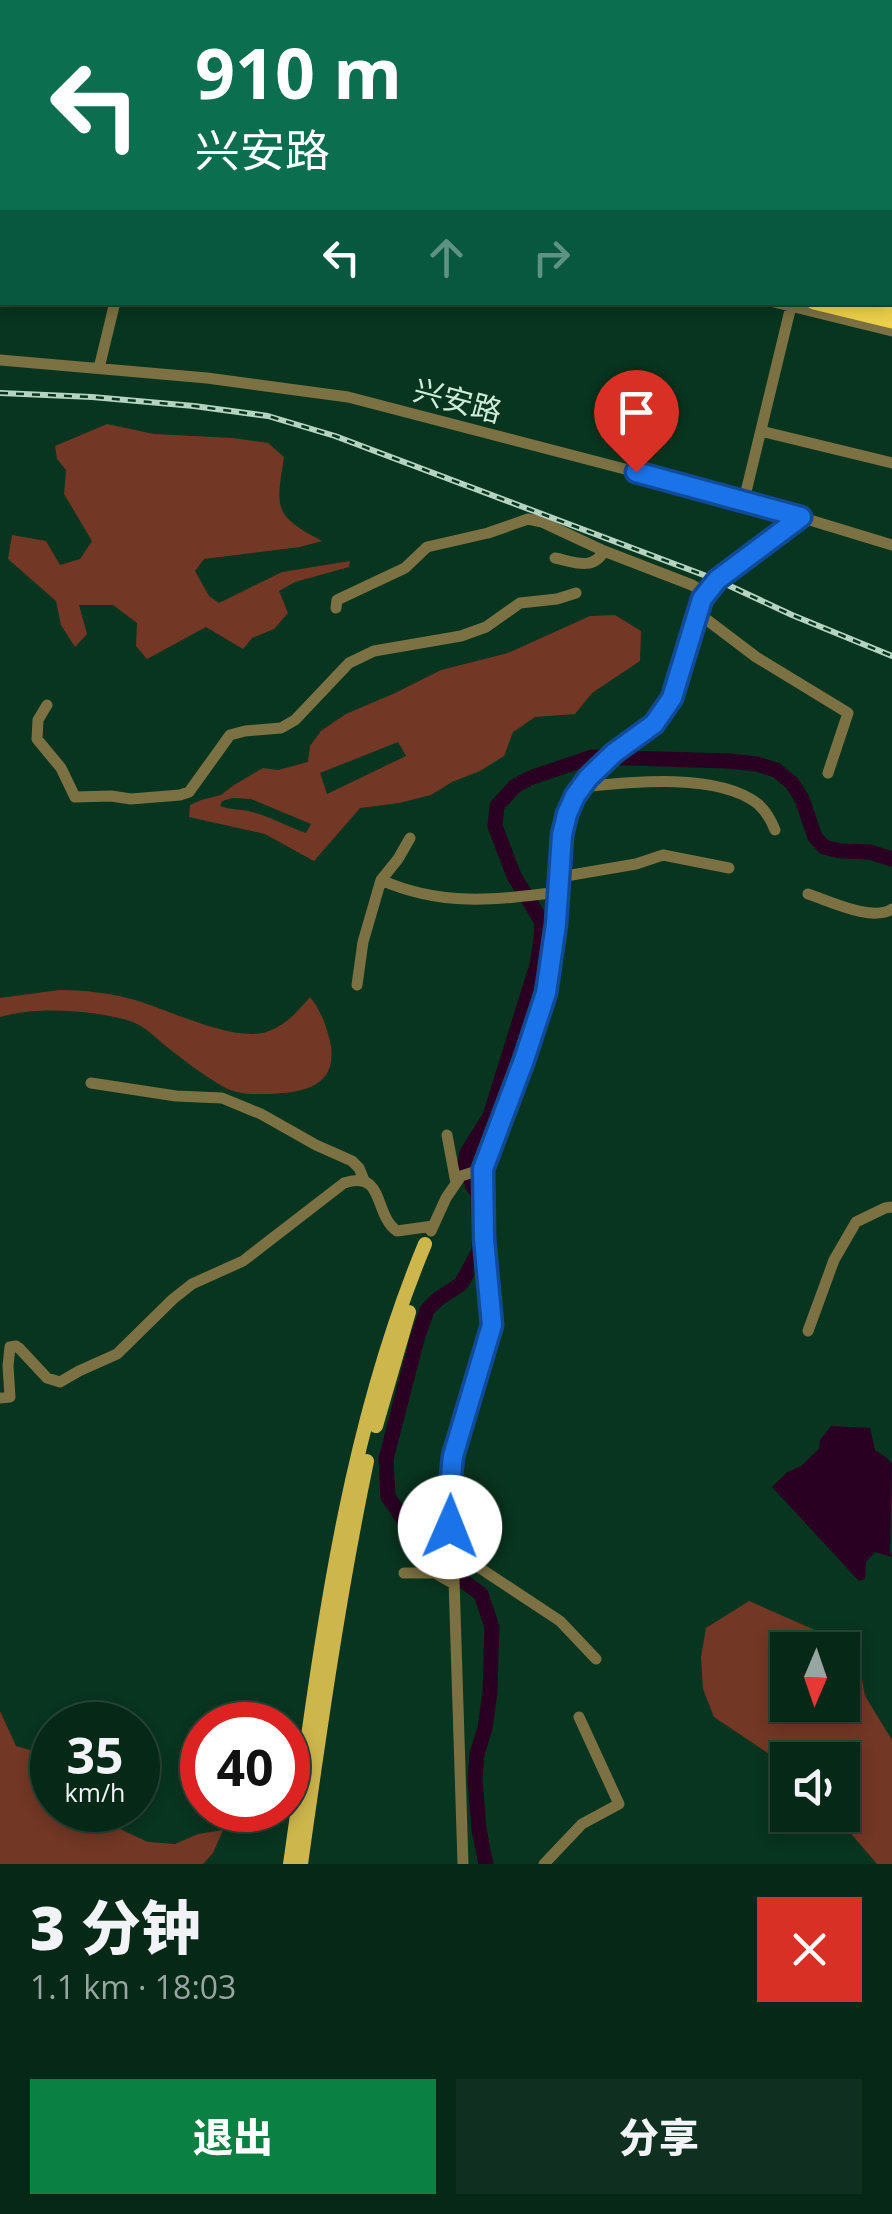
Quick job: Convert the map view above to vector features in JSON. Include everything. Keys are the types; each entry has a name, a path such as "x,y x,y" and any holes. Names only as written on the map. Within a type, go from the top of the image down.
{"highway":[{"path":"826,305 892,322"}],"main road":[{"path":"290,1864 340,1534 384,1354 425,1244"},
{"path":"300,1864 352,1535 372,1439 424,1267 425,1244"}],"street":[{"path":"99,368 115,305"},
{"path":"744,500 792,305 892,331"},
{"name":"兴安路","path":"0,360 207,378 348,397 744,500 892,545"},
{"path":"762,431 892,463"},
{"path":"425,1244 446,1198 468,1175 519,1075 546,993 564,824 571,805 595,770 654,724 672,698 698,613 717,580 801,517"},
{"path":"336,608 337,600 404,568 427,547 528,519 692,584 706,594"},
{"path":"555,558 590,564 599,560 604,551"},
{"path":"48,705 38,720 37,739 61,768 75,797 131,799 180,795 190,792 230,734 281,728 295,720 360,656 461,636 486,627 520,603 576,594"},
{"path":"698,613 756,658 848,713 828,773"},
{"path":"581,786 666,780 705,784 738,793 757,804 776,830"},
{"path":"357,985 363,942 381,880 410,838"},
{"path":"560,877 636,864 663,855 729,868"},
{"path":"381,880 404,890 462,901 558,892"},
{"path":"808,894 868,914 892,910"},
{"path":"91,1082 176,1096 222,1098 352,1161 364,1180"},
{"path":"447,1136 468,1175 484,1239 492,1325 453,1456 448,1506 454,1577 463,1864"},
{"path":"0,1398 10,1396 10,1347 16,1346 47,1378 60,1382 118,1354 192,1284 243,1261 344,1183 356,1179 372,1186 382,1212 397,1231 433,1226"},
{"path":"808,1331 834,1260 856,1222 892,1207"},
{"path":"451,1548 560,1621 596,1660"},
{"path":"404,1573 454,1577"},
{"path":"544,1864 582,1824 619,1804 579,1716"}],"shaded area":[{"path":"107,424 154,434 268,443 284,457 282,509 294,524 322,541 204,559 195,571 209,596 219,603 282,572 350,561 349,567 295,582 279,591 288,613 274,629 252,638 243,649 206,627 147,659 136,646 137,623 113,605 79,605 87,634 75,647 61,625 56,601 8,559 12,535 46,541 60,565 80,559 92,541 64,494 66,470 57,459 55,446"},
{"path":"615,615 641,631 640,661 592,693 575,714 535,717 513,732 504,756 480,771 431,795 360,808 314,861 265,834 189,817 190,805 221,795 263,768 278,770 308,762 310,746 321,731 346,714 441,670 508,653 590,616","holes":["398,742 406,756 327,794 320,773","251,799 311,824 306,833 259,814 220,806 222,801"]},
{"path":"59,990 126,998 222,1030 255,1034 281,1025 310,997 318,1008 331,1046 328,1071 304,1089 246,1094 217,1083 130,1021 65,1011 31,1011 0,1017 0,998"},
{"path":"831,1426 870,1428 875,1450 892,1464 892,1557 875,1552 866,1562 865,1579 859,1581 772,1487 819,1449 820,1440"},
{"path":"749,1601 819,1632 770,1632 770,1722 860,1722 860,1668 865,1696 892,1740 892,1864 877,1864 850,1832 860,1832 860,1742 770,1742 770,1755 714,1717 703,1689 701,1657 706,1628"},
{"path":"0,1711 16,1746 30,1750 30,1832 126,1832 148,1842 175,1844 198,1834 222,1832 203,1864 0,1864"}],"waterway":[{"path":"486,1864 475,1779 490,1692 492,1627 481,1594 423,1547 388,1497 386,1459 427,1310 461,1284 479,1251 478,1193 465,1163 467,1153 490,1116 537,965 542,922 514,876 495,826 497,806 515,786 530,778 592,757 757,764 776,770 792,783 815,837 824,847 870,852 892,859"}],"railway":[{"path":"0,393 92,397 268,416 335,436 717,580 892,656"}],"route":[{"path":"450,1527 453,1456 492,1325 484,1239 483,1169 546,993 567,814 595,770 654,724 672,698 702,599 717,580 801,517 636,472"}]}
